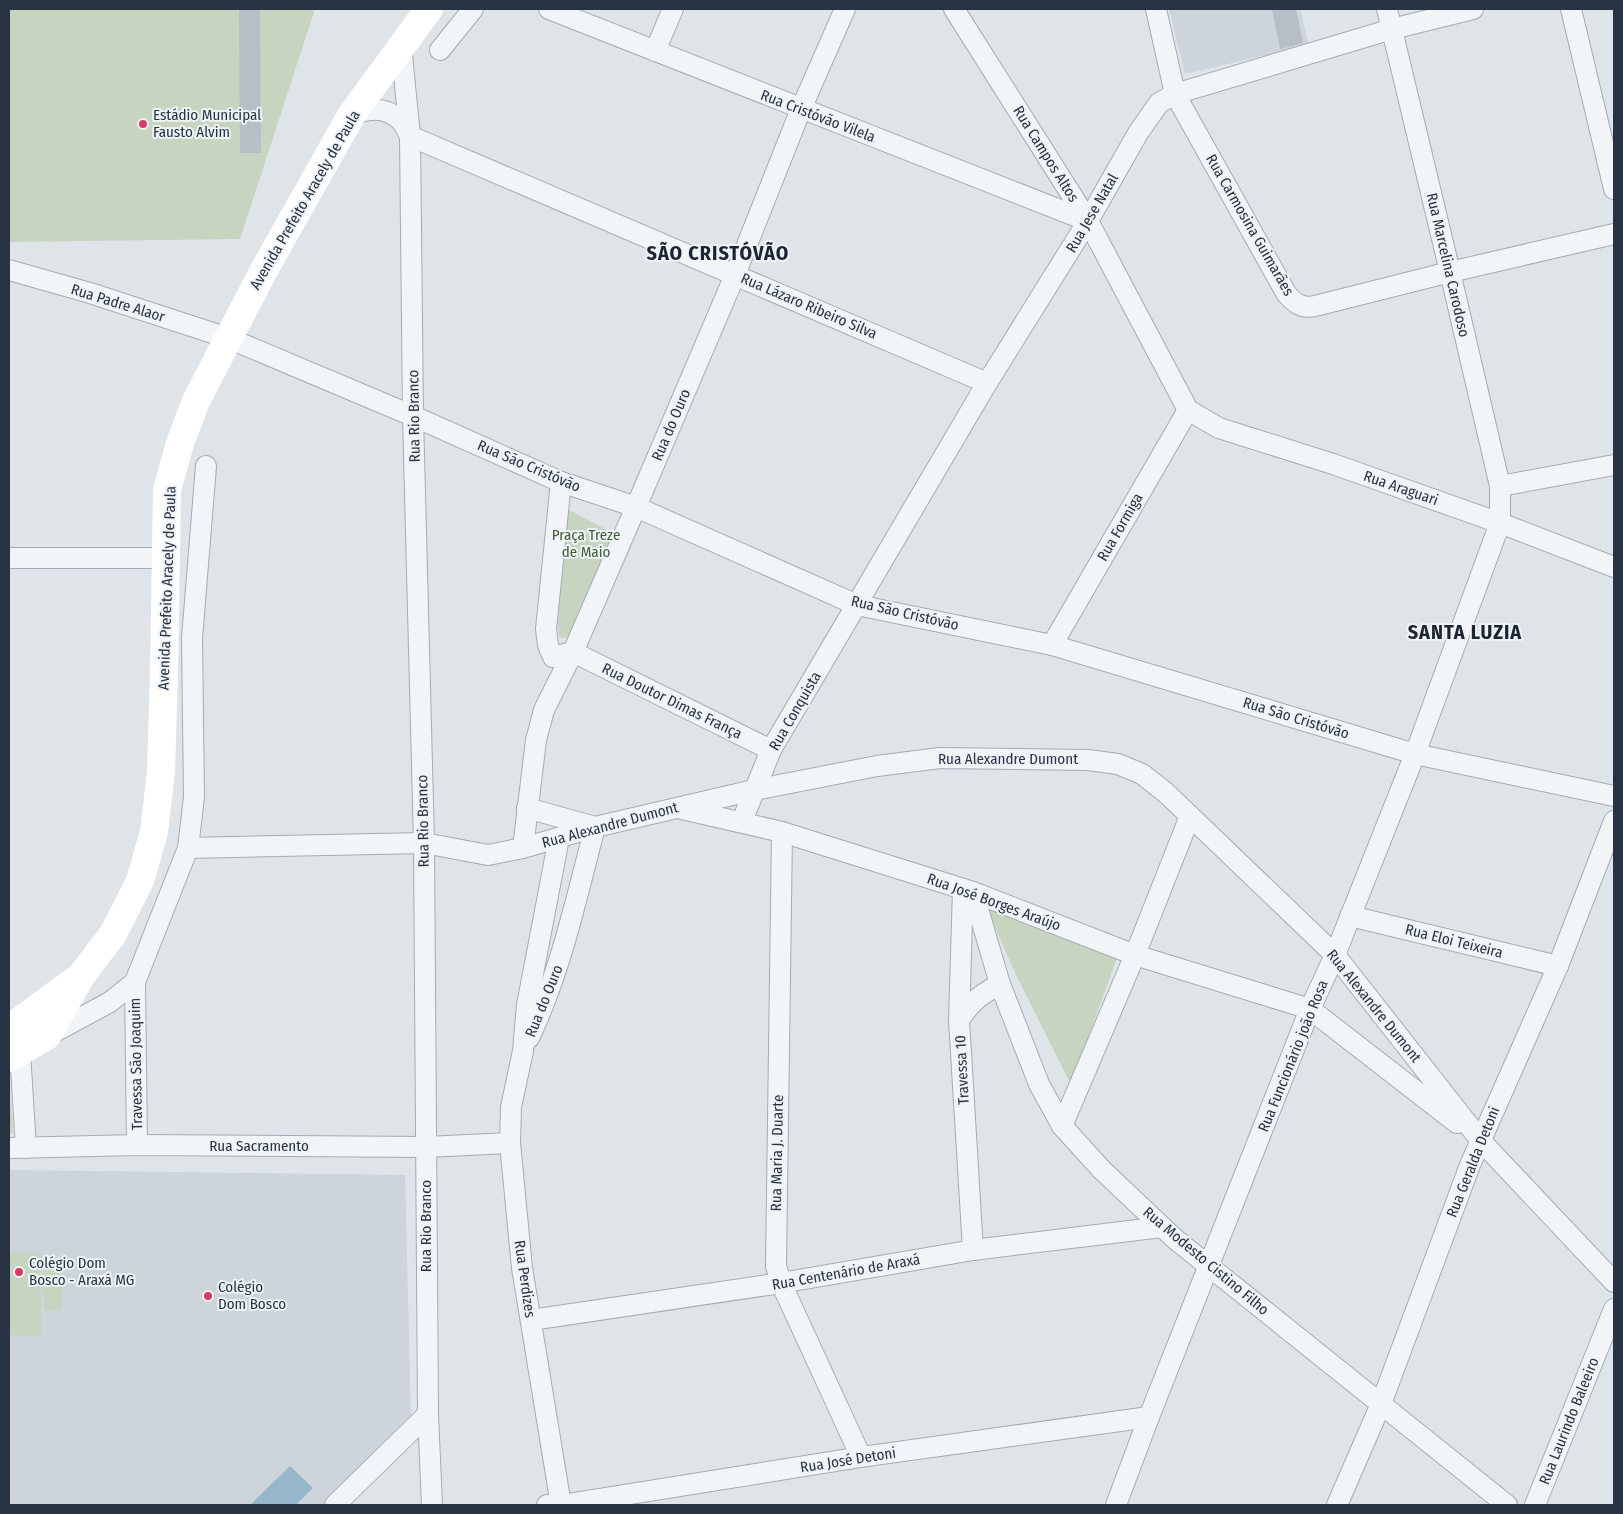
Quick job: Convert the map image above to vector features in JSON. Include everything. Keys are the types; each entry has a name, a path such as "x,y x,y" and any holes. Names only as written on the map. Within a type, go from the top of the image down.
{"main road":[{"name":"Avenida Prefeito Aracely de Paula","path":"13,1046 81,976 113,934 140,881 154,832 161,770 167,490 180,443 196,401 269,261 352,114 429,9"},
{"name":"Avenida Prefeito Aracely de Paula","path":"13,1046 47,1036 81,976"}],"street":[{"path":"440,50 473,9"},
{"name":"Rua Cristóvão Vilela","path":"549,9 1088,221"},
{"path":"655,51 673,9"},
{"name":"Rua do Ouro","path":"523,848 536,740 544,710 573,652 636,507 735,275 802,109 845,9"},
{"name":"Rua Campos Altos","path":"954,9 1088,221 1188,410"},
{"name":"Rua Carmosina Guimarães","path":"1156,9 1175,94 1286,293 1293,302 1301,306 1315,306 1614,234"},
{"name":"Rua Marcelina Carodoso","path":"1387,9 1500,486 1500,523"},
{"name":"Rua Jese Natal","path":"856,605 987,383 1088,221 1138,134 1159,102 1175,94 1392,29 1473,9"},
{"path":"1571,9 1614,189"},
{"name":"Rua Rio Branco","path":"402,45 410,136 413,416 424,843 428,1414 432,1505"},
{"path":"352,114 368,109 383,110 400,119 410,136"},
{"name":"Rua Lázaro Ribeiro Silva","path":"410,136 987,383"},
{"name":"Rua Padre Alaor","path":"9,270 90,293 228,338"},
{"name":"Rua São Cristóvão","path":"228,338 413,416 561,482 636,507 856,605 1052,645 1415,754 1614,796"},
{"name":"Rua Araguari","path":"1188,410 1219,428 1334,464 1500,523 1614,567"},
{"name":"Rua Formiga","path":"1052,645 1188,410"},
{"path":"1500,486 1614,465"},
{"name":"Avenida Prefeito Aracely de Paula","path":"47,1036 110,1002 135,982 188,848 194,797 192,638 206,466"},
{"path":"561,482 546,629 548,645 553,657 573,652"},
{"name":"Rua Funcionário joão Rosa","path":"1116,1505 1310,1008 1335,955 1415,754 1500,523"},
{"path":"9,558 167,558"},
{"name":"Rua Conquista","path":"742,821 772,750 856,605"},
{"name":"Rua Doutor Dimas França","path":"573,652 772,750"},
{"name":"Rua Alexandre Dumont","path":"188,848 424,843 488,855 523,848 595,827 675,808 876,766 940,758 1088,760 1118,764 1142,774 1165,792 1335,955 1481,1141 1614,1282"},
{"path":"527,808 595,827"},
{"name":"Rua José Borges Araújo","path":"675,808 742,821 782,832 968,891 1135,955 1310,1008"},
{"path":"1062,1126 1135,955 1190,816"},
{"name":"Rua Geralda Detoni","path":"1338,1505 1381,1404 1470,1165 1558,966 1614,822"},
{"name":"Rua do Ouro","path":"523,1052 555,977 595,827"},
{"name":"Rua Maria J. Duarte","path":"782,832 776,1266 781,1284 861,1457"},
{"name":"Rua do Ouro","path":"523,1052 527,1005 559,838"},
{"name":"Rua Modesto Cistino Filho","path":"968,891 1000,984 1039,1084 1062,1126 1102,1170 1162,1227 1508,1505"},
{"name":"Travessa 10","path":"968,891 959,1020 973,1250"},
{"name":"Rua Eloi Teixeira","path":"1350,916 1558,966"},
{"name":"Travessa São Joaquim","path":"135,982 137,1145"},
{"path":"959,1020 973,1001 981,994 1000,984"},
{"path":"1310,1008 1481,1141"},
{"path":"13,1046 17,1148"},
{"name":"Rua Perdizes","path":"523,1052 511,1107 510,1143 521,1259 561,1505"},
{"name":"Rua Sacramento","path":"17,1148 137,1145 426,1147 510,1143"},
{"name":"Rua Centenário de Araxá","path":"531,1320 781,1284 973,1250 1162,1227"},
{"name":"Rua Laurindo Baleeiro","path":"1535,1505 1614,1308"},
{"path":"335,1505 428,1414"},
{"name":"Rua José Detoni","path":"547,1505 561,1505 861,1457 1149,1417"}],"shaded area":[{"path":"1169,9 1300,9 1309,45 1185,74"},
{"name":"Colégio Dom Bosco","path":"9,1170 405,1175 411,1417 325,1505 9,1505"}],"green space":[{"name":"Estádio Municipal Fausto Alvim","path":"9,9 315,9 240,239 9,242"},
{"name":"Praça Treze de Maio","path":"566,508 614,534 569,637 561,638 559,636 558,624"},
{"path":"986,907 1117,958 1071,1085 1016,975"},
{"path":"9,1071 13,1133 9,1133"},
{"path":"9,1252 41,1253 41,1336 9,1335"},
{"path":"43,1263 62,1263 62,1310 44,1310"}],"water":[{"path":"290,1466 313,1488 296,1505 250,1505"}],"building":[{"path":"239,9 260,9 261,153 240,153"},
{"path":"1272,9 1296,9 1303,43 1280,49"}],"place":[{"name":"Estádio Municipal Fausto Alvim","path":"143,124"},
{"name":"Colégio Dom Bosco - Araxá MG","path":"19,1272"},
{"name":"Colégio Dom Bosco","path":"208,1296"}],"district":[{"name":"SÃO CRISTÓVÃO","path":"718,253"},
{"name":"SANTA LUZIA","path":"1465,632"}]}
